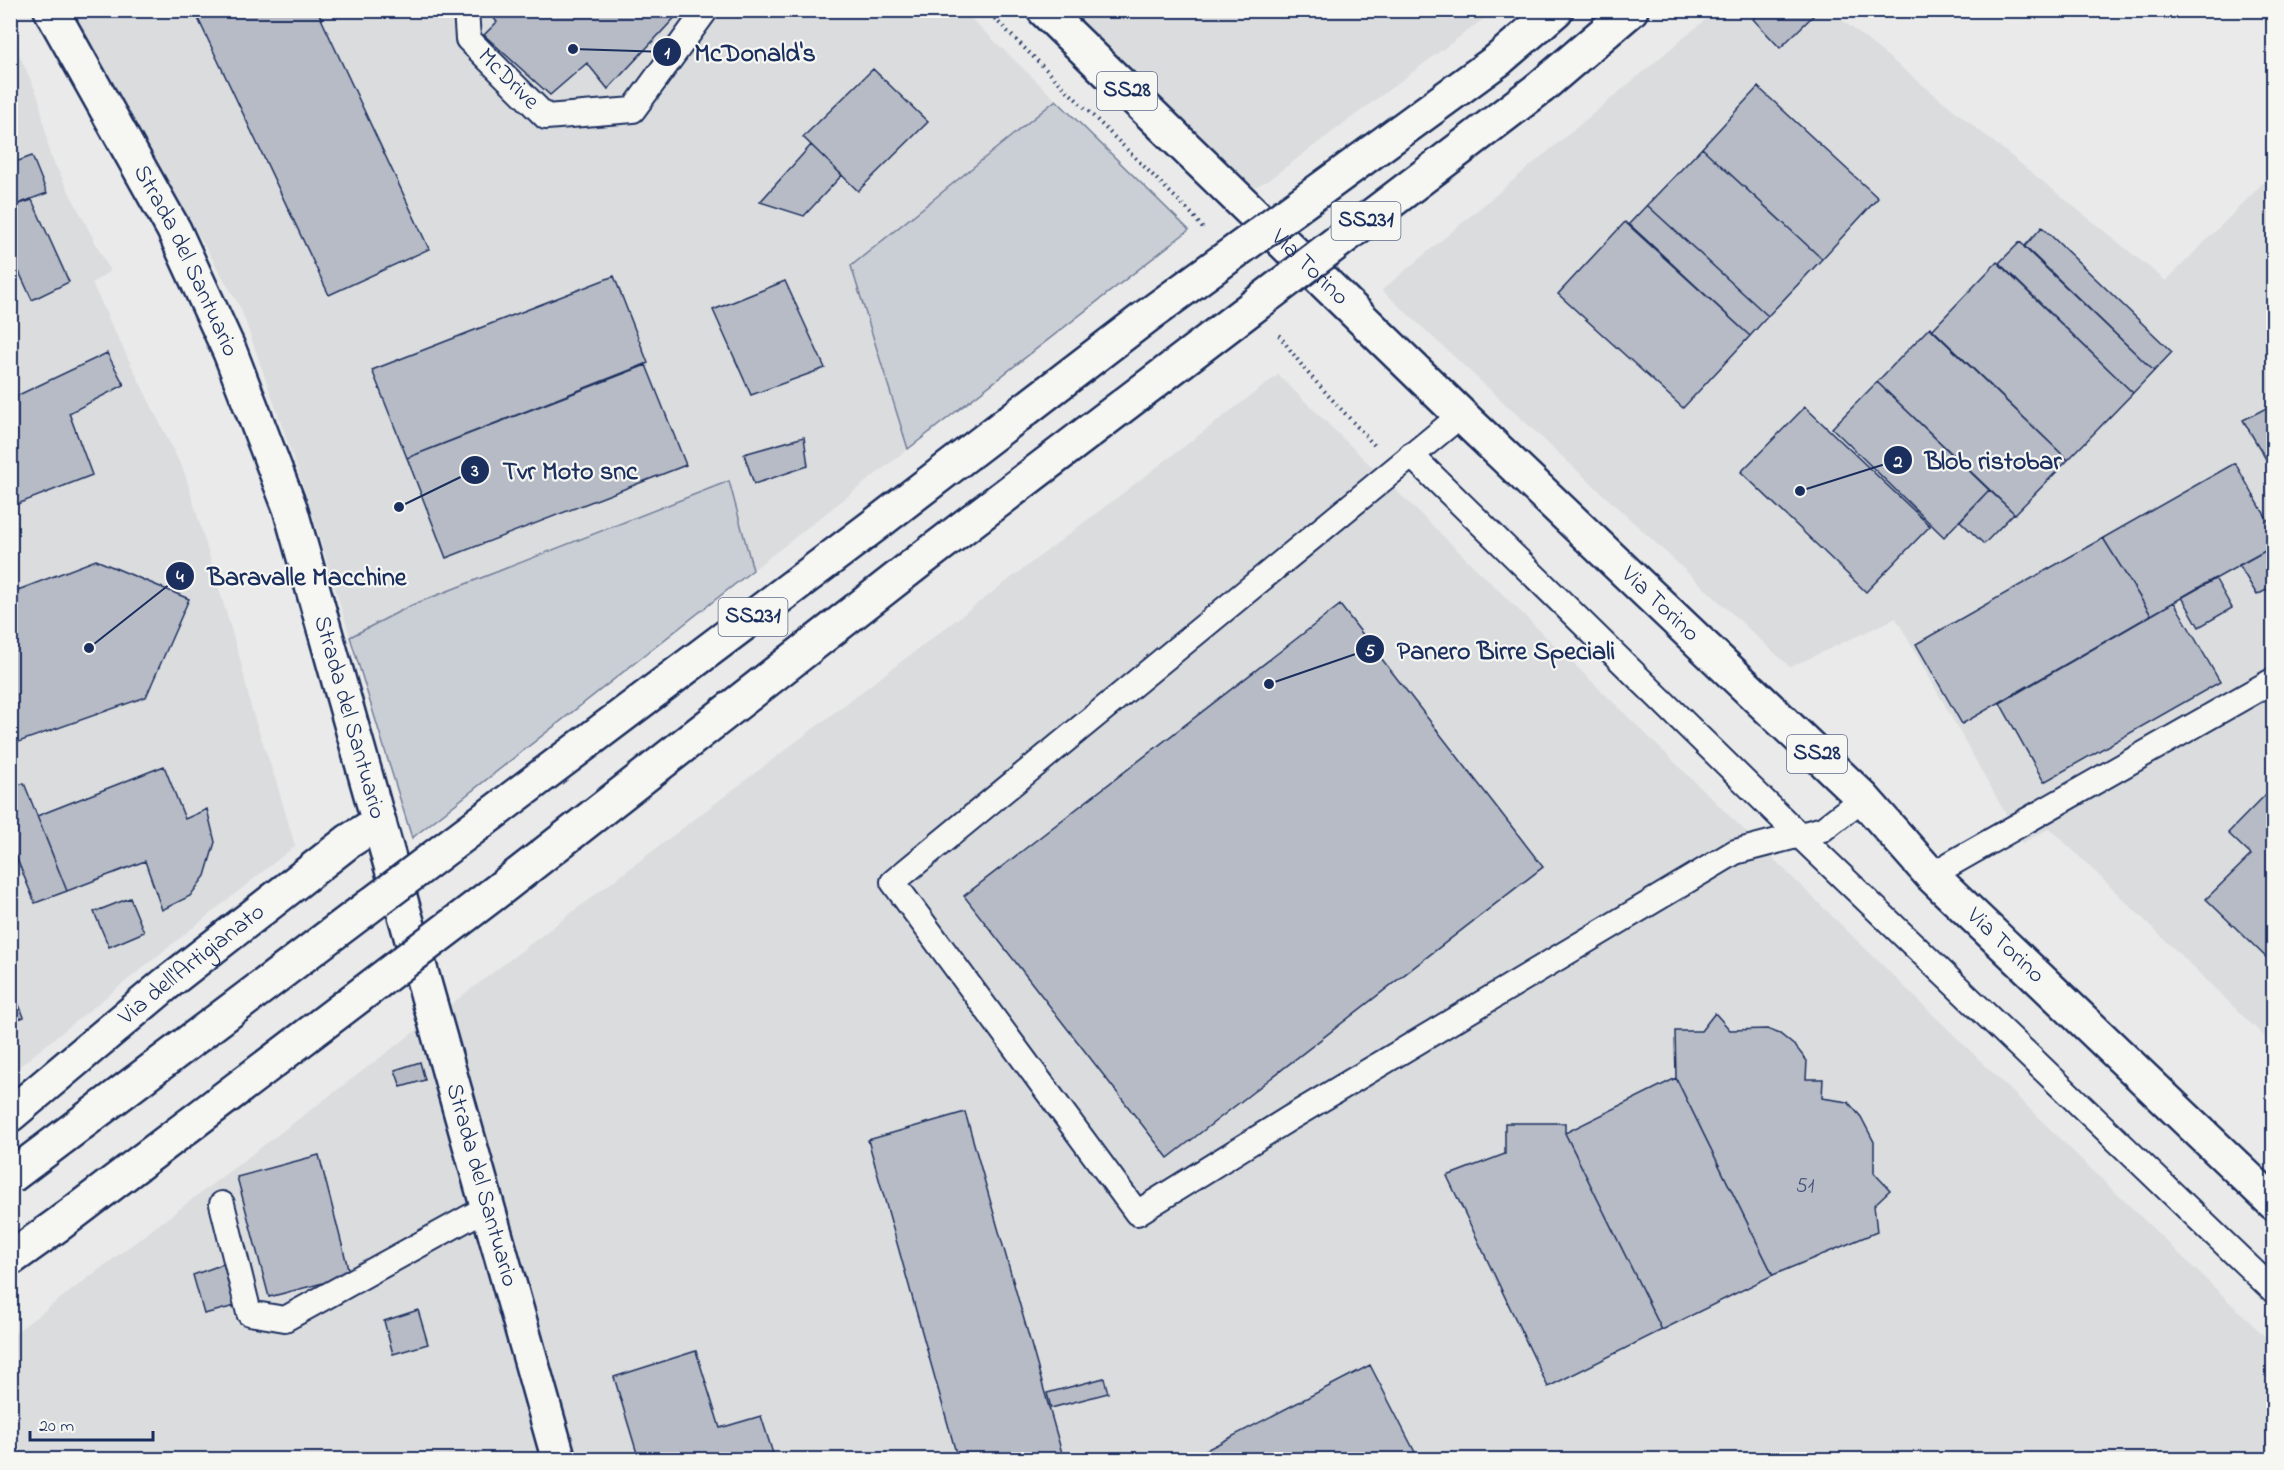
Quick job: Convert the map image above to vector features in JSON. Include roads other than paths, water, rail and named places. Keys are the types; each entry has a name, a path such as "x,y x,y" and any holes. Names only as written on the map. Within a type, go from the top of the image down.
{"main road":[{"name":"Strada del Santuario","path":"51,10 174,230 230,352 290,508 559,1460"},
{"name":"Via Torino","path":"1044,10 1461,415 1863,798 1932,875 2274,1203"},
{"name":"SS231","path":"10,1177 880,521 1147,316 1498,60 1556,10"},
{"name":"SS231","path":"10,1259 496,892 918,562 1541,87 1631,10"},
{"name":"Via dell'Artigianato","path":"10,1115 166,984 349,841 379,822"}],"lane":[{"name":"McDrive","path":"466,10 468,39 546,117 633,110 705,10"},
{"path":"1461,415 893,882 1137,1214 1290,1118 1735,852 1823,830 1863,798"},
{"path":"1411,455 1799,836 2274,1291"},
{"path":"1932,875 2274,680"},
{"path":"222,1204 249,1313 285,1319 488,1206"}],"place":[{"name":"McDonald's","path":"573,49"},
{"name":"Blob ristobar","path":"1800,491"},
{"name":"Tvr Moto snc","path":"399,507"},
{"name":"Baravalle Macchine","path":"89,648"},
{"name":"Panero Birre Speciali","path":"1269,684"}]}
